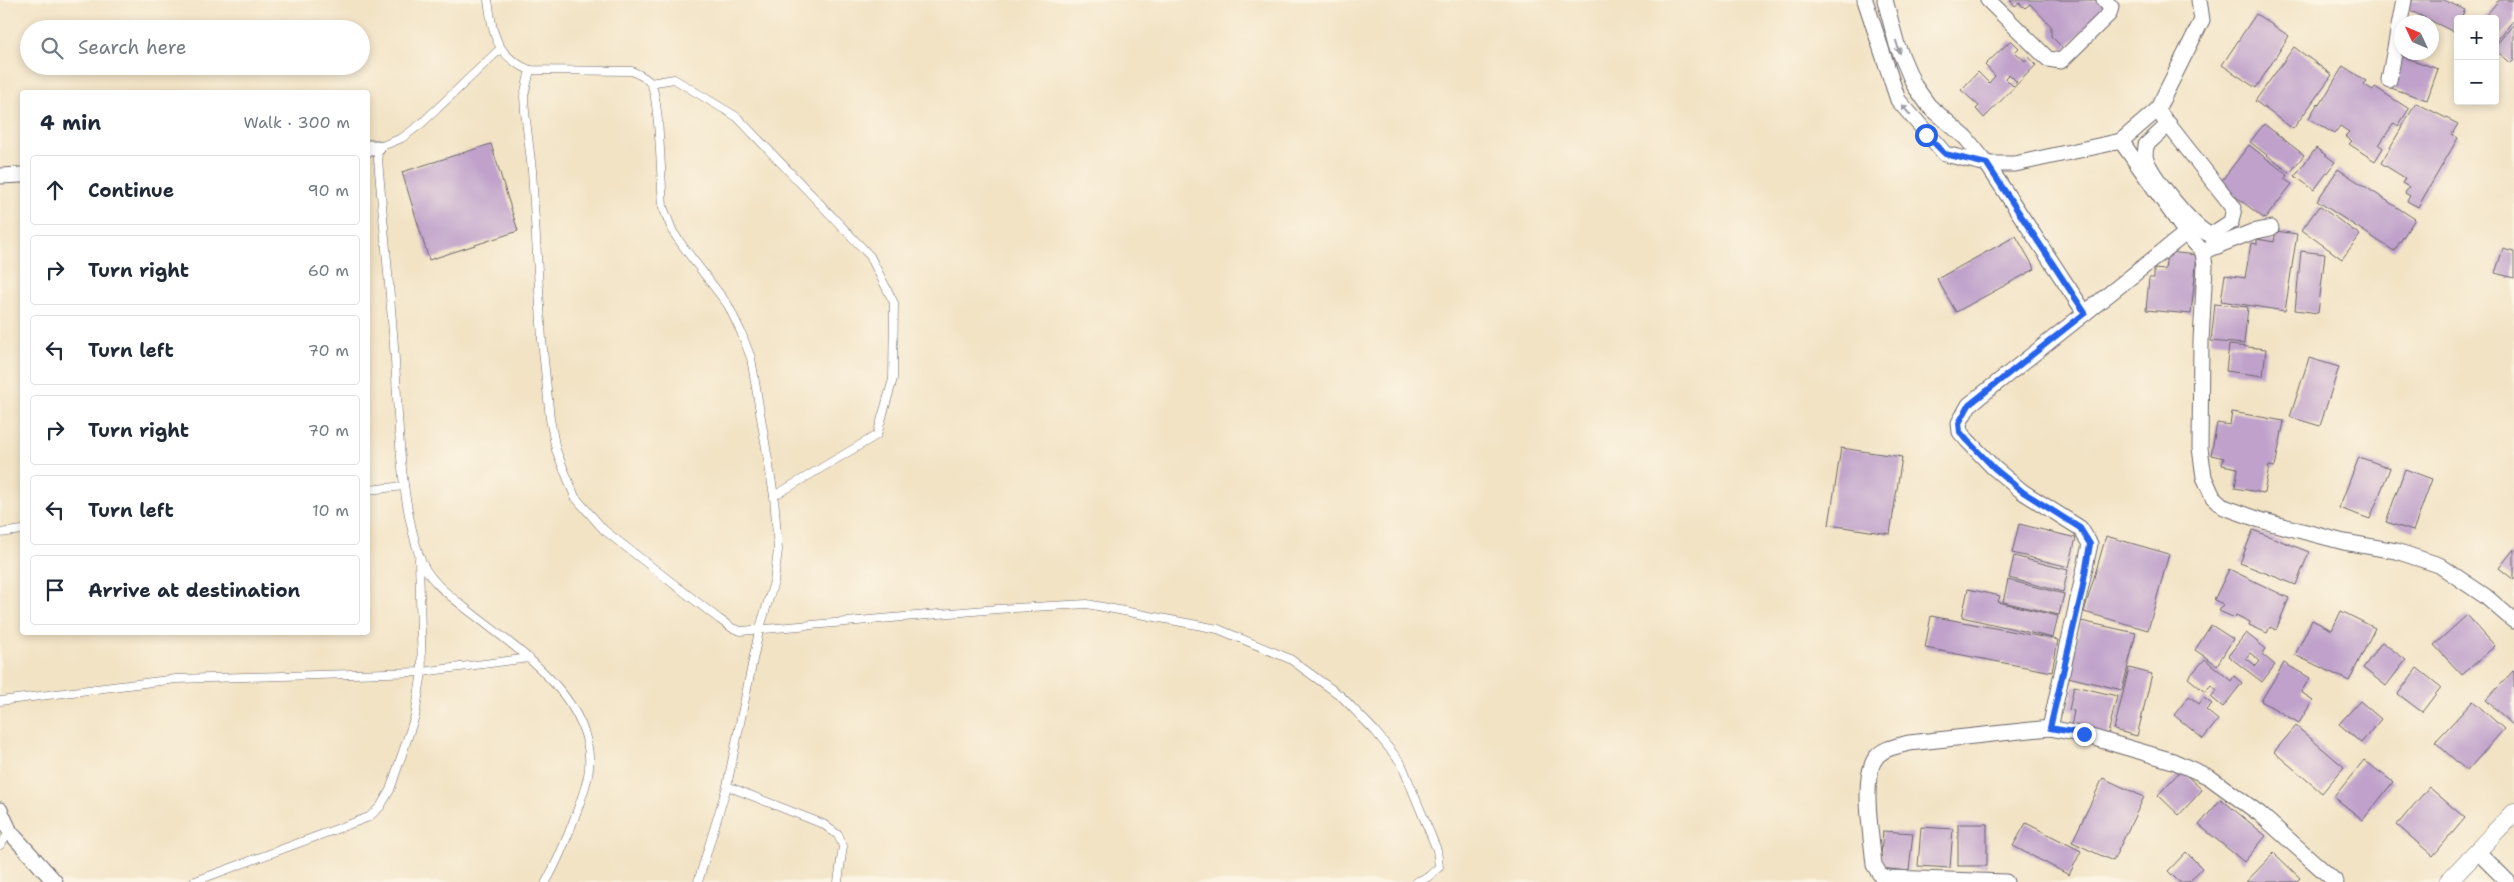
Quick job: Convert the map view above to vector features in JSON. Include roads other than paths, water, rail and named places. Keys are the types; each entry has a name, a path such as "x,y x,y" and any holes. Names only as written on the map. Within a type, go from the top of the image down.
{"street":[{"path":"1865,0 1898,100 1945,154 1987,164 2015,164 2121,141 2157,110 2202,20 2199,0"},
{"path":"1886,0 1898,45 1914,85 1929,106 1966,138 1987,164 2085,313"},
{"path":"1988,0 2048,58 2061,61 2109,14 2110,7 2104,0"},
{"path":"2389,80 2404,0"},
{"path":"2157,110 2234,208 2231,222 2203,252"},
{"path":"2168,124 2146,144 2146,160 2166,192 2200,229 2215,240 2270,228"},
{"path":"2121,141 2186,233 2203,252 2205,266 2201,341 2200,448 2204,477 2213,497 2224,507 2260,520 2344,542 2396,550 2438,565 2485,596 2514,621"},
{"path":"0,176 20,175"},
{"path":"2050,728 2082,591 2090,544 2080,528 2023,492 1994,468 1960,432 1959,423 1969,405 2186,233"},
{"path":"2006,882 1890,878 1881,876 1874,866 1868,788 1870,772 1875,758 1888,749 1909,743 2050,728 2084,734 2173,761 2209,777 2260,814 2336,882"},
{"path":"0,810 10,832 56,882"},
{"path":"2448,882 2514,812"},
{"path":"2477,851 2508,882"}],"lane":[{"path":"488,0 492,26 500,49 515,64 530,70 632,71 645,77 650,83 655,104 663,207 667,220 685,249 728,305 742,332 751,358 774,496 778,550 774,582 759,631 728,786 698,882"},
{"path":"194,882 369,818 380,807 390,790 415,716 422,672 419,557 404,486 390,289 372,148 402,138 422,123 500,49"},
{"path":"530,70 524,96 524,112 532,170 542,340 550,419 556,450 574,497 604,530 732,628 741,631 759,631 997,609 1087,604 1218,629 1290,659 1341,696 1375,731 1401,763 1437,850 1439,867 1428,877 1416,882"},
{"path":"650,83 674,79 737,117 870,256 894,303 893,379 877,435 774,496"},
{"path":"370,490 404,486"},
{"path":"0,533 20,530"},
{"path":"419,557 442,590 529,658 569,700 581,722 588,749 589,768 563,853 546,882"},
{"path":"0,701 176,679 422,672 529,658"},
{"path":"728,786 832,829 843,846 838,882"},
{"path":"0,845 10,832"}]}
